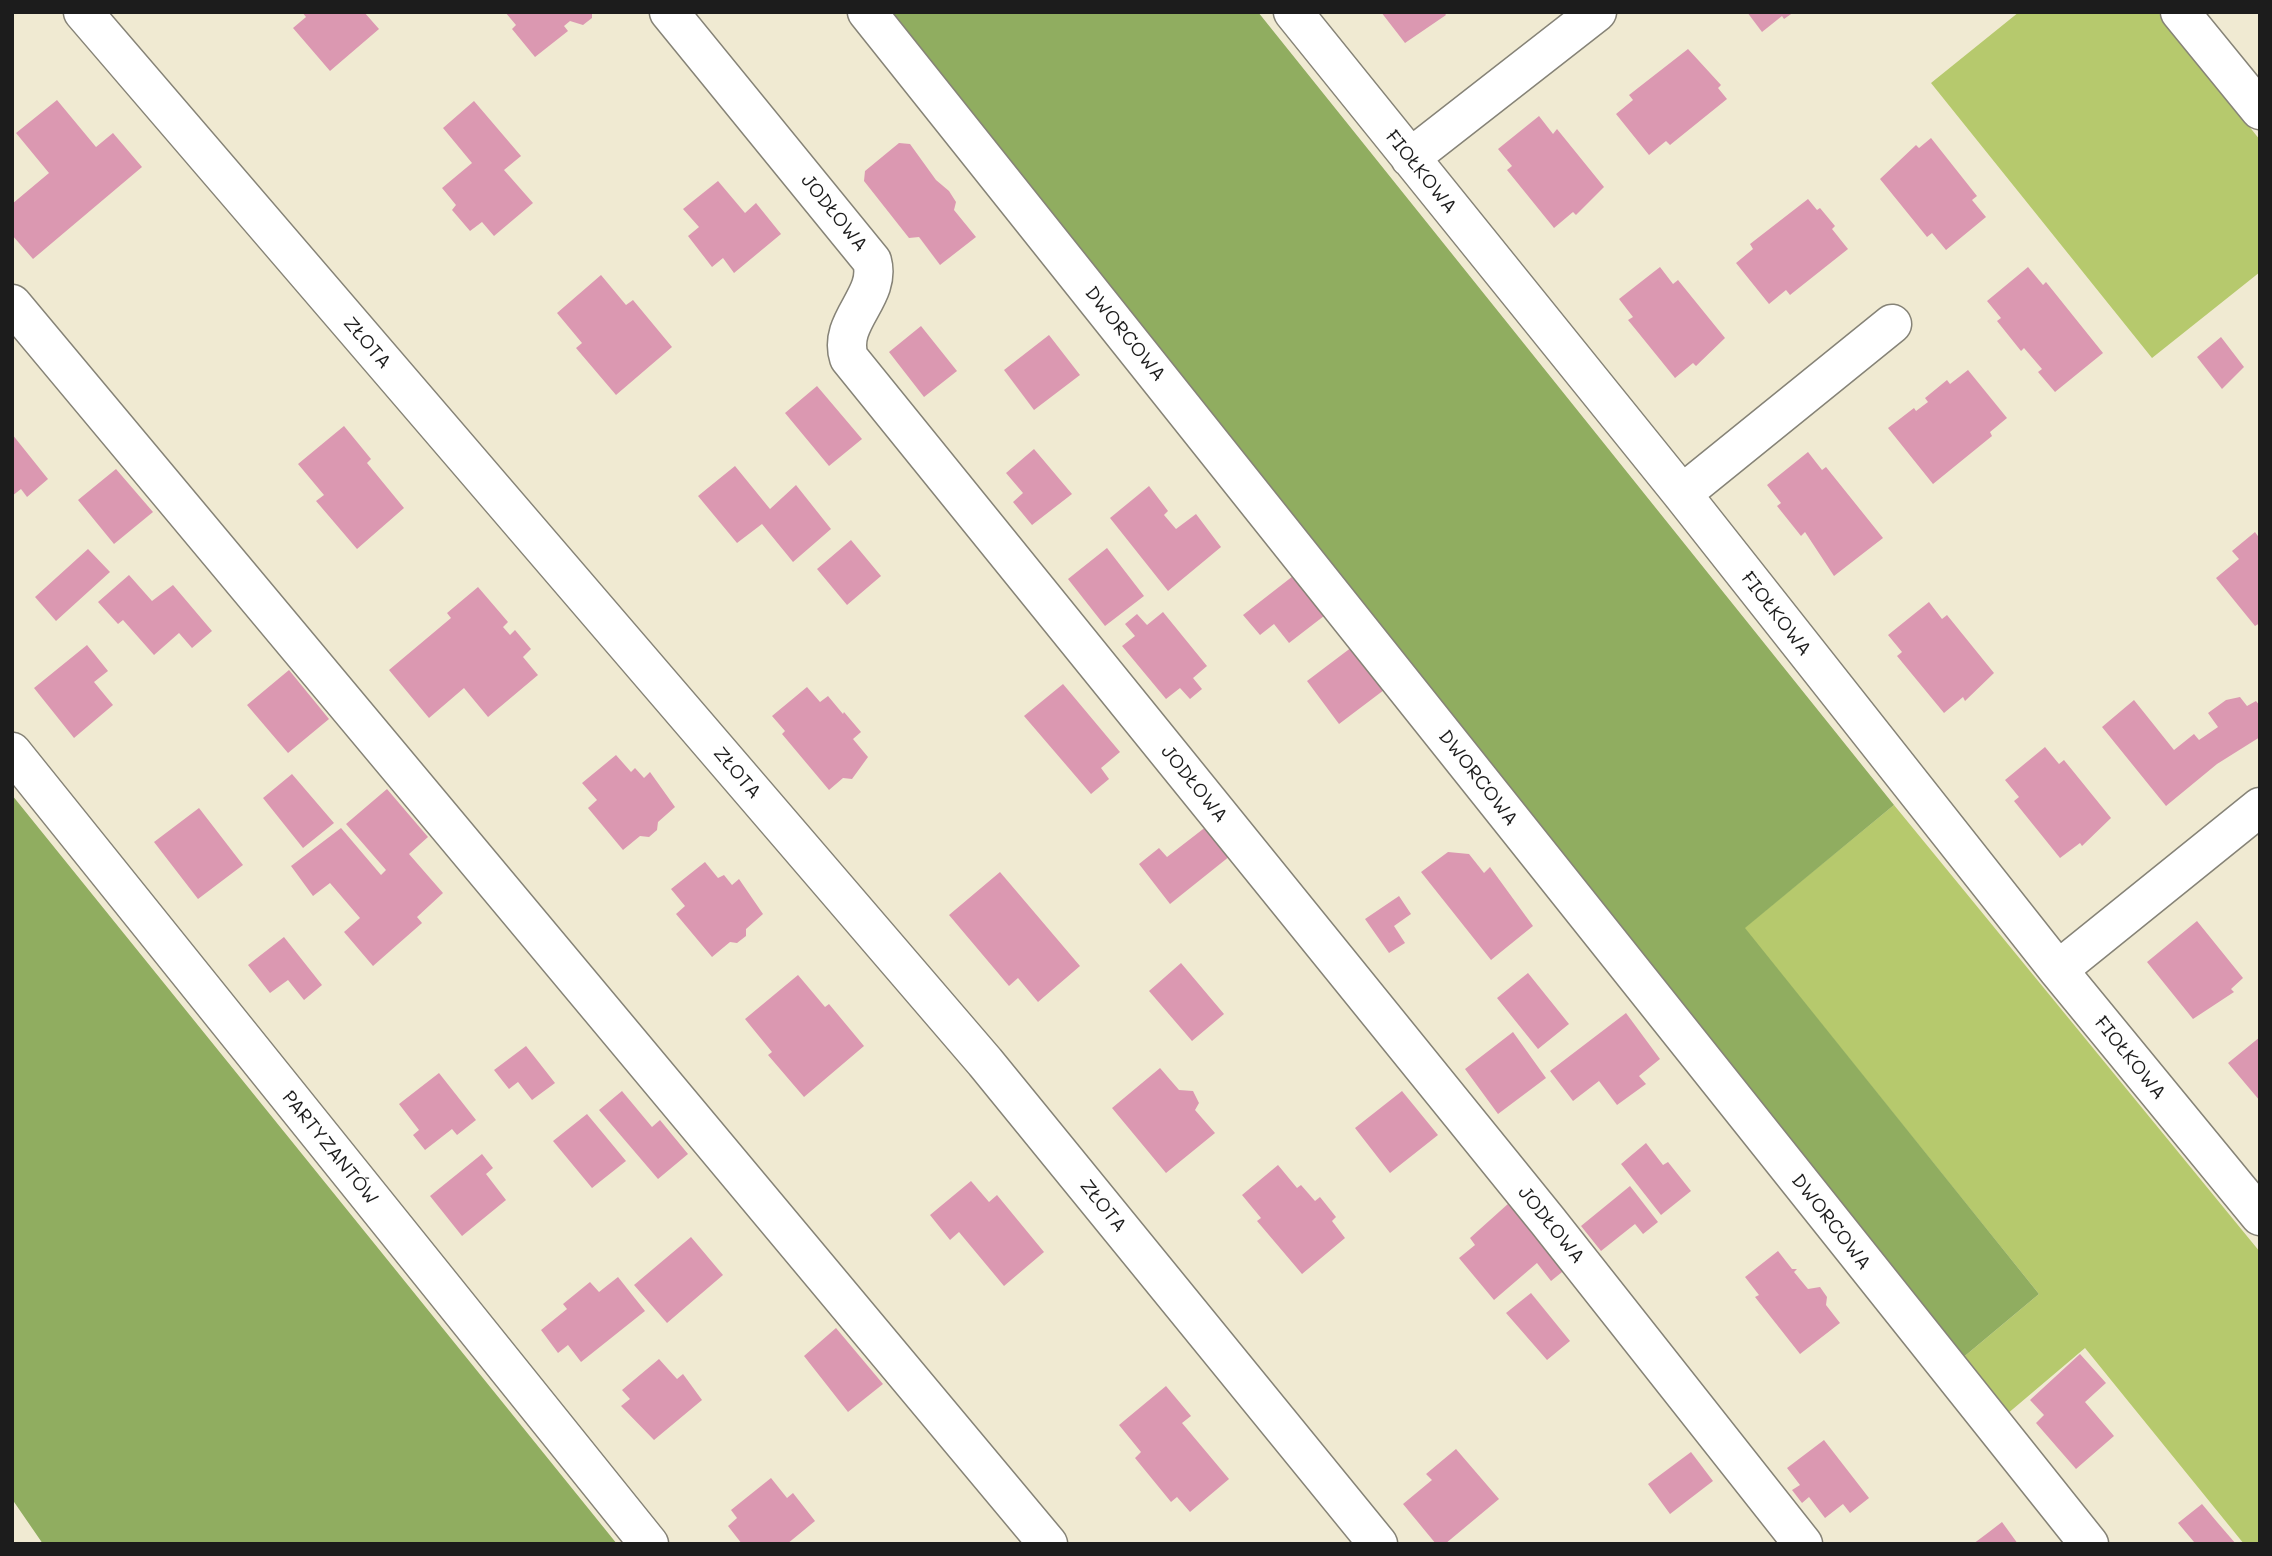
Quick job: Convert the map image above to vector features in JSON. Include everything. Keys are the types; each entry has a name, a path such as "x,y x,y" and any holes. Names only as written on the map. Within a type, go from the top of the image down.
{"street":[{"name":"ZŁOTA","path":"83,12 985,1062 1378,1544"},
{"name":"JODŁOWA","path":"669,12 872,261 873,279 846,340 849,358 1547,1220 1803,1544"},
{"name":"DWORCOWA","path":"867,12 2089,1544"},
{"name":"FIOŁKOWA","path":"1293,12 1682,494 2058,971 2260,1216"},
{"path":"1410,158 1597,12"},
{"path":"2180,12 2260,110"},
{"path":"12,304 1048,1544"},
{"path":"1682,494 1892,324"},
{"name":"PARTYZANTÓW","path":"12,752 649,1544"},
{"path":"2058,971 2260,807"}],"green space":[{"path":"885,12 1258,12 1894,805 1745,928 2039,1294 1954,1365"},
{"path":"2019,12 2158,12 2260,140 2260,272 2152,358 1931,83"},
{"path":"12,795 617,1544 43,1544 12,1499"},
{"path":"1894,805 2260,1252 2260,1544 2244,1544 2085,1348 2000,1420 1954,1365 2039,1294 1744,928"}],"building":[{"path":"302,12 364,12 379,29 330,71 293,28 306,17"},
{"path":"505,12 592,12 592,18 583,25 570,21 564,26 568,31 535,57 512,29 516,25"},
{"path":"1381,12 1444,12 1446,15 1405,43"},
{"path":"1747,12 1794,12 1784,19 1782,16 1762,32"},
{"path":"1688,49 1721,85 1718,88 1727,99 1670,145 1666,141 1649,155 1616,114 1633,100 1629,95"},
{"path":"57,100 96,147 113,133 142,167 33,259 12,235 12,204 49,173 16,133"},
{"path":"474,101 521,156 504,170 533,203 494,236 482,222 470,231 452,210 456,205 442,188 472,163 443,128"},
{"path":"1539,116 1553,134 1557,129 1604,187 1576,215 1573,212 1554,228 1507,170 1512,166 1498,149"},
{"path":"1931,138 1977,196 1972,200 1986,217 1946,250 1932,233 1927,237 1880,179 1916,145 1919,148"},
{"path":"899,143 910,144 936,180 949,191 956,202 954,210 976,237 940,265 919,237 909,238 864,181 865,171"},
{"path":"718,181 745,213 756,203 781,234 734,273 723,258 712,267 688,236 699,227 683,209"},
{"path":"1808,199 1817,210 1820,208 1835,226 1832,229 1848,249 1790,295 1786,290 1769,304 1736,263 1753,249 1750,244"},
{"path":"1660,267 1673,284 1678,280 1725,338 1696,366 1693,363 1675,378 1628,320 1633,317 1619,299"},
{"path":"2028,267 2043,285 2046,282 2103,353 2055,392 2038,372 2042,369 2024,348 2021,351 1997,321 2001,318 1987,301"},
{"path":"601,275 626,305 633,300 672,347 616,395 576,348 582,343 557,313"},
{"path":"921,326 957,371 924,397 889,352"},
{"path":"1049,335 1080,375 1034,410 1004,370"},
{"path":"2221,337 2244,367 2222,389 2197,357"},
{"path":"1968,370 2007,418 1990,432 1992,436 1933,484 1888,428 1914,408 1916,411 1928,402 1925,398 1947,380 1950,384"},
{"path":"817,386 862,439 829,466 785,413"},
{"path":"344,426 371,459 367,463 404,508 357,549 316,501 324,495 298,464"},
{"path":"12,434 48,479 27,497 21,489 12,496"},
{"path":"1034,449 1072,494 1032,525 1013,502 1023,493 1006,473"},
{"path":"1808,452 1822,470 1826,467 1883,538 1834,576 1805,532 1801,536 1777,506 1781,503 1767,485"},
{"path":"735,466 770,509 796,485 831,529 793,562 762,524 737,543 698,496"},
{"path":"116,469 153,512 114,544 78,500"},
{"path":"1149,486 1168,511 1164,515 1176,529 1196,514 1221,547 1168,591 1110,518"},
{"path":"2255,532 2260,539 2260,623 2255,626 2216,578 2239,559 2232,551"},
{"path":"851,540 881,576 847,605 817,569"},
{"path":"1107,548 1144,596 1105,626 1068,579"},
{"path":"88,549 110,572 56,621 35,597"},
{"path":"1302,569 1333,609 1289,643 1274,624 1260,635 1243,615"},
{"path":"129,575 152,601 173,585 212,631 192,648 179,633 154,655 123,620 118,624 98,602"},
{"path":"478,587 508,622 503,627 510,635 515,630 531,649 523,657 538,675 488,717 464,688 429,718 389,670 451,618 447,613"},
{"path":"1929,602 1942,619 1947,615 1994,673 1965,701 1963,697 1944,713 1897,656 1902,652 1888,635"},
{"path":"1163,612 1207,666 1193,678 1202,689 1190,699 1180,688 1166,699 1122,646 1135,636 1125,624 1137,614 1147,625"},
{"path":"87,645 108,671 94,682 113,705 74,738 34,688"},
{"path":"1352,647 1384,690 1339,724 1307,681"},
{"path":"289,670 329,719 288,753 247,705"},
{"path":"1063,684 1120,752 1101,768 1109,779 1091,794 1024,716"},
{"path":"807,687 820,702 828,696 843,714 844,712 861,732 853,739 868,757 852,779 843,778 829,790 782,734 785,731 772,716"},
{"path":"2240,697 2247,706 2256,701 2260,706 2260,737 2217,764 2166,806 2102,727 2134,700 2174,750 2194,734 2199,740 2218,727 2208,713 2226,700"},
{"path":"2045,747 2059,764 2064,760 2111,818 2082,846 2080,843 2060,858 2014,801 2019,797 2005,780"},
{"path":"616,755 631,772 635,768 644,778 650,772 675,807 658,822 657,830 649,837 640,836 623,850 588,808 597,800 582,783"},
{"path":"292,774 334,823 303,848 263,798"},
{"path":"387,789 428,837 409,854 443,893 417,917 422,923 373,966 344,932 360,918 330,883 313,896 291,866 341,828 381,875 386,870 346,824"},
{"path":"199,808 243,865 198,899 154,842"},
{"path":"1207,826 1230,856 1170,904 1139,864 1159,848 1167,857"},
{"path":"1448,852 1469,854 1484,873 1490,867 1533,926 1491,960 1421,872"},
{"path":"705,862 718,878 724,875 732,885 739,879 763,914 746,929 746,936 737,943 730,942 712,957 676,914 685,906 671,889"},
{"path":"1000,872 1080,966 1038,1002 1018,978 1009,986 949,915"},
{"path":"1399,896 1411,914 1394,926 1405,943 1389,953 1365,919"},
{"path":"2197,921 2243,978 2231,989 2234,992 2193,1019 2147,962"},
{"path":"284,937 322,985 304,1000 288,980 270,993 248,965"},
{"path":"1181,963 1224,1014 1192,1041 1149,991"},
{"path":"1528,973 1569,1024 1538,1049 1497,998"},
{"path":"798,975 825,1007 829,1004 864,1046 804,1097 768,1055 772,1052 745,1019"},
{"path":"1626,1013 1660,1059 1639,1076 1646,1084 1617,1105 1599,1081 1573,1101 1550,1071"},
{"path":"1513,1032 1546,1078 1498,1114 1465,1069"},
{"path":"2260,1037 2260,1101 2228,1063"},
{"path":"526,1046 555,1083 532,1100 518,1082 509,1089 494,1070"},
{"path":"1160,1068 1179,1090 1193,1091 1199,1103 1195,1110 1215,1133 1166,1173 1112,1108"},
{"path":"439,1073 476,1120 457,1135 452,1129 425,1150 413,1135 419,1130 399,1104"},
{"path":"622,1091 652,1127 660,1120 688,1154 658,1179 599,1110"},
{"path":"1402,1091 1438,1135 1390,1173 1355,1128"},
{"path":"587,1114 626,1161 592,1188 553,1141"},
{"path":"1646,1143 1663,1165 1668,1162 1691,1191 1661,1215 1621,1164"},
{"path":"482,1154 493,1168 486,1174 506,1200 462,1236 430,1196"},
{"path":"1278,1165 1297,1188 1301,1185 1315,1201 1320,1197 1336,1217 1332,1221 1345,1238 1302,1274 1257,1221 1261,1218 1242,1195"},
{"path":"971,1181 989,1202 997,1195 1044,1252 1004,1286 959,1232 950,1240 930,1215"},
{"path":"1630,1186 1658,1222 1643,1234 1635,1224 1601,1251 1581,1226"},
{"path":"1509,1203 1567,1268 1551,1281 1537,1263 1494,1300 1459,1258 1475,1245 1470,1238"},
{"path":"691,1237 723,1275 667,1323 634,1285"},
{"path":"1778,1251 1792,1269 1797,1269 1794,1272 1808,1289 1820,1287 1827,1297 1826,1305 1840,1323 1800,1354 1755,1297 1759,1295 1745,1277"},
{"path":"618,1277 645,1311 581,1362 568,1345 558,1353 541,1330 567,1309 563,1304 590,1282 599,1292"},
{"path":"1531,1293 1570,1341 1547,1360 1506,1313"},
{"path":"836,1328 883,1384 848,1412 804,1356"},
{"path":"2080,1354 2106,1383 2085,1402 2114,1436 2076,1469 2036,1423 2044,1415 2030,1400"},
{"path":"659,1359 677,1379 683,1374 702,1400 654,1440 621,1406 630,1399 622,1390"},
{"path":"1166,1386 1191,1416 1182,1423 1229,1479 1190,1512 1177,1497 1171,1502 1135,1458 1141,1452 1119,1425"},
{"path":"1824,1440 1869,1498 1850,1513 1843,1504 1825,1518 1809,1497 1802,1503 1792,1490 1800,1485 1787,1468"},
{"path":"1456,1449 1499,1499 1445,1544 1436,1544 1403,1504 1432,1480 1426,1474"},
{"path":"1691,1452 1713,1481 1670,1514 1648,1484"},
{"path":"771,1478 787,1498 793,1493 815,1521 787,1544 742,1544 728,1526 737,1518 731,1510"},
{"path":"2202,1504 2236,1544 2191,1544 2194,1542 2178,1523"},
{"path":"2002,1522 2018,1544 1973,1544 1989,1532"}]}
